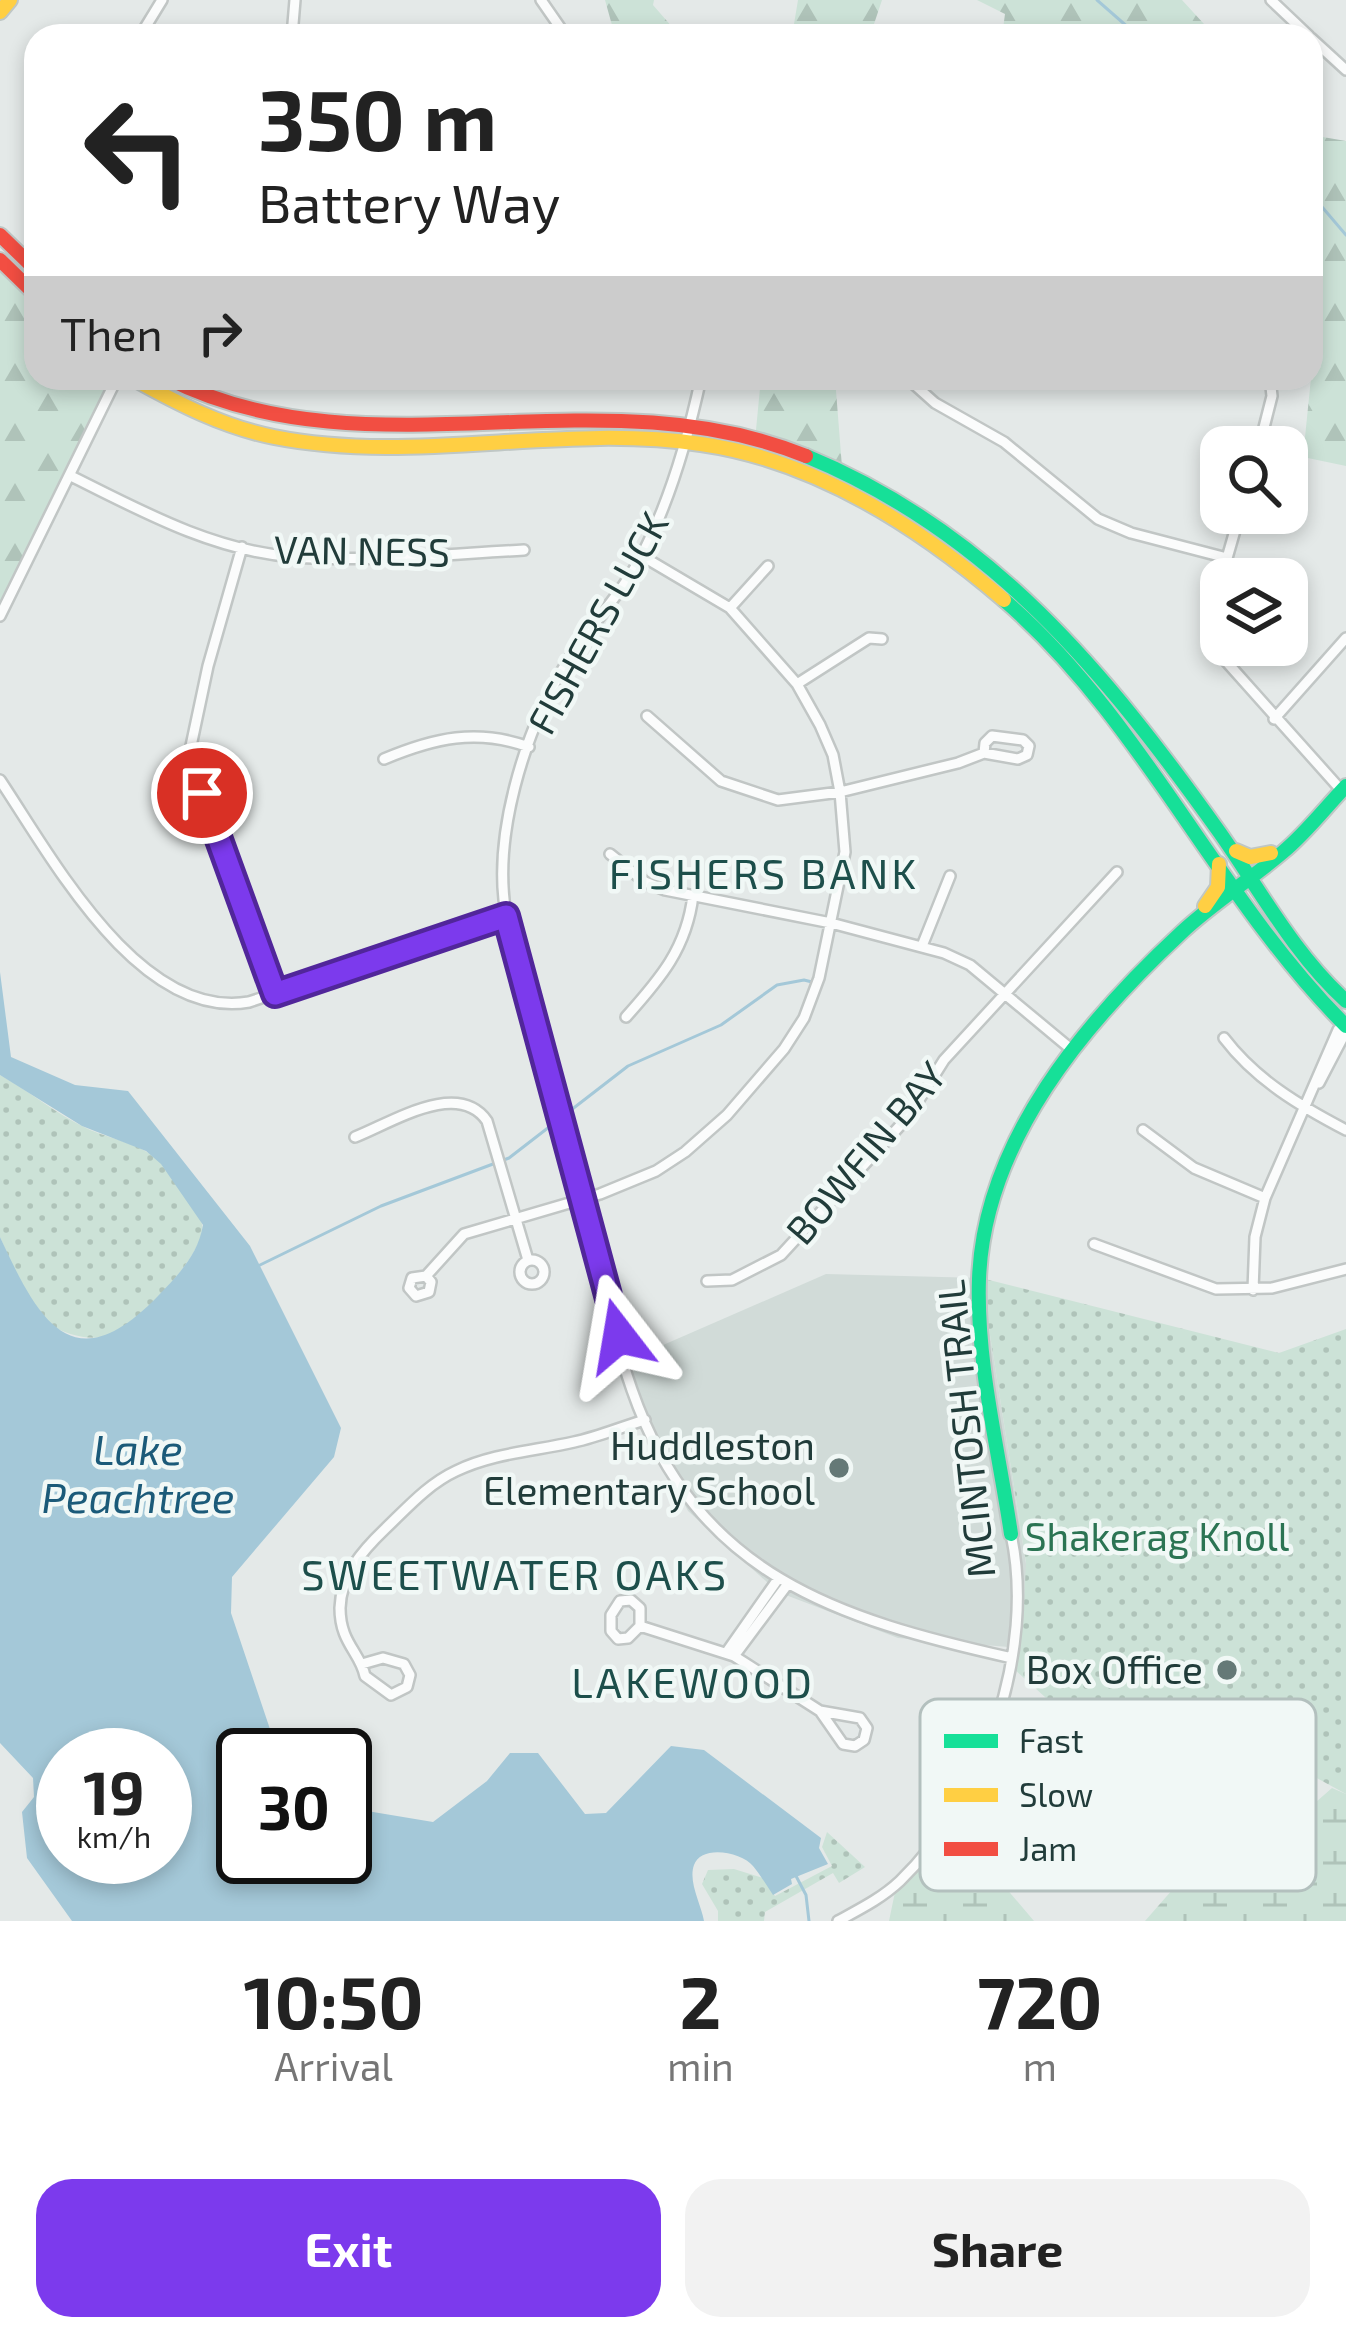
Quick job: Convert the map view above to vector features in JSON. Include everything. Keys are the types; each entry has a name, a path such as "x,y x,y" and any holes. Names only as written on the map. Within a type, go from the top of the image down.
{"main road":[{"path":"0,12 10,0"},
{"path":"0,236 24,259"},
{"path":"0,260 24,283"},
{"path":"153,390 185,408 293,440 448,444 634,440 716,446 819,480 866,502 984,582 1093,692 1286,962 1346,1025"},
{"path":"188,390 300,422 629,419 772,444 842,467 955,535 1034,604 1098,671 1313,968 1346,1001"},
{"name":"MCINTOSH TRAIL","path":"1011,1534 979,1300 981,1241 992,1197 1015,1142 1071,1049 1207,908 1310,824 1344,788"},
{"path":"1230,848 1250,857 1272,857 1264,896"},
{"path":"1207,908 1218,887 1219,864"},
{"path":"1207,908 1232,905 1254,916"}],"street":[{"path":"1271,0 1296,24"},
{"path":"1323,49 1346,70"},
{"path":"0,616 111,390"},
{"name":"FISHERS LUCK","path":"698,390 667,500 642,556 566,664 529,747 507,821 502,900 584,1199 624,1367 645,1420 695,1503 744,1553 782,1582 872,1623 1012,1658"},
{"path":"920,390 1004,442 1098,519 1131,533 1227,558 1234,534"},
{"path":"1264,426 1271,390"},
{"name":"VAN NESS","path":"70,476 156,519 242,547 291,556 373,558 524,550"},
{"path":"242,547 191,746 202,793 275,994"},
{"path":"426,1276 464,1234 584,1199 656,1171 704,1138 784,1049 804,1018 817,984 845,852 832,755 797,684 730,608 642,556"},
{"path":"730,608 768,566"},
{"path":"797,684 869,638 881,639"},
{"path":"1274,719 1346,638"},
{"path":"1228,666 1344,788"},
{"path":"647,716 704,770 735,788 778,800 840,792 958,764 984,753 1024,758 1030,746 1023,740 992,736 984,753"},
{"path":"384,759 463,735 505,738 529,747"},
{"path":"0,780 85,907 119,947 185,994 202,1000 233,1005 275,994 506,916"},
{"path":"610,854 645,882 922,946 970,965 1071,1049"},
{"name":"BOWFIN BAY","path":"707,1281 732,1280 781,1255 881,1148 921,1099 944,1060 1118,872"},
{"path":"922,946 950,876"},
{"path":"626,1017 670,968 688,922 692,895"},
{"path":"1253,1290 1256,1237 1265,1198 1346,1025"},
{"path":"1224,1037 1266,1080 1346,1130"},
{"path":"355,1137 430,1108 461,1102 481,1113 528,1260"},
{"path":"1143,1130 1194,1168 1265,1198"},
{"path":"1094,1244 1216,1289 1253,1290 1346,1269"},
{"path":"362,1664 394,1660 408,1669 409,1681 402,1692 391,1695 365,1676 362,1664 347,1647 340,1608 345,1582 357,1558 435,1483 475,1463 577,1442 645,1420"},
{"name":"MCINTOSH TRAIL","path":"999,1699 1012,1658 1018,1611 1011,1534"},
{"path":"730,1654 782,1582"},
{"path":"620,1601 636,1603 640,1626 628,1638 613,1635 611,1615 620,1601"},
{"path":"640,1626 730,1654 820,1711 860,1718 867,1728 864,1740 854,1746 843,1744 820,1711"},
{"name":"MCINTOSH TRAIL","path":"841,1920 900,1881 920,1857"}],"shaded area":[{"name":"Huddleston Elementary School","path":"826,1274 981,1278 1029,1583 1020,1648 898,1638 778,1592 688,1511 644,1425 631,1359"}],"green space":[{"path":"605,0 654,0 670,24 612,24"},
{"path":"798,0 882,0 874,24 794,24"},
{"path":"977,0 1182,0 1204,24 1004,24 1005,14"},
{"path":"1323,137 1346,141 1346,466 1308,458 1310,390 1323,390"},
{"path":"0,269 24,291 24,390 104,390 0,603"},
{"path":"760,390 836,390 842,467 755,440"},
{"path":"0,1075 75,1122 153,1156 200,1219 201,1237 181,1271 148,1307 116,1332 90,1338 56,1328 33,1307 20,1284 0,1237"},
{"name":"Shakerag Knoll","path":"981,1278 1279,1353 1346,1329 1346,1794 1316,1778 1316,1699 1047,1699 1014,1669 1023,1625 1026,1563"},
{"path":"1332,1788 1346,1794 1346,1921 1145,1921 1171,1891 1316,1891 1316,1802"},
{"path":"827,1832 865,1867 839,1883 833,1873 765,1912 764,1921 718,1921 718,1911 702,1884 708,1870 734,1869 763,1878 775,1896 832,1866 822,1847"},
{"path":"920,1866 920,1891 1008,1891 1034,1921 889,1921 895,1892"}],"water":[{"name":"Lake Peachtree","path":"0,972 11,1057 75,1085 128,1091 250,1246 341,1428 334,1457 232,1577 231,1613 270,1728 216,1728 216,1884 372,1884 372,1812 433,1822 487,1781 510,1753 538,1753 585,1814 606,1813 671,1746 704,1750 821,1838 819,1848 828,1864 791,1879 792,1884 773,1895 748,1861 722,1852 705,1854 698,1858 693,1872 704,1921 72,1921 46,1884 192,1884 192,1728 36,1728 36,1871 27,1858 22,1812 34,1797 33,1778 0,1743 0,1237 44,1315 61,1331 80,1338 102,1336 128,1322 158,1296 192,1255 203,1225 161,1164 146,1151 82,1126 0,1075"}],"waterway":[{"path":"1097,0 1124,24"},
{"path":"1323,208 1346,235"},
{"path":"260,1265 381,1206 509,1158 628,1066 721,1025 777,985 804,980 816,983"},
{"path":"796,1876 806,1895 809,1921"}],"traffic: fast":[{"path":"806,456 872,487 933,524 1040,613 1133,717 1294,942 1346,1001"},
{"path":"1004,600 1098,699 1258,922 1346,1026"},
{"path":"1011,1534 985,1375 979,1279 985,1228 999,1179 1020,1132 1046,1087 1110,1005 1194,921 1291,845 1346,786"}],"traffic: slow":[{"path":"0,12 10,0"},
{"path":"155,390 237,427 327,444 380,447 648,439 743,452 863,500 936,547 1004,600"},
{"path":"1236,851 1250,857 1271,853"},
{"path":"1205,906 1218,887 1219,864"}],"traffic: jam":[{"path":"0,235 24,258"},
{"path":"0,260 24,283"},
{"path":"198,390 243,407 322,421 402,425 647,422 727,432 806,456"}],"place":[{"name":"Huddleston Elementary School","path":"839,1468"},
{"name":"Box Office","path":"1227,1670"}],"district":[{"name":"FISHERS BANK","path":"764,874"},
{"name":"SWEETWATER OAKS","path":"515,1575"},
{"name":"LAKEWOOD","path":"693,1683"}],"route":[{"path":"202,793 275,994 506,916 619,1336"}]}
